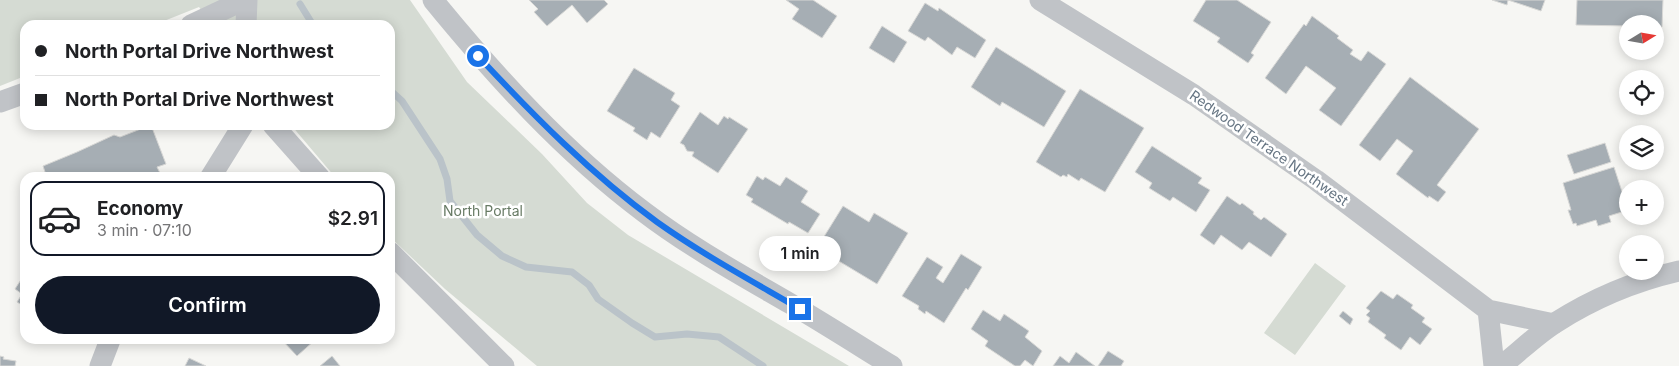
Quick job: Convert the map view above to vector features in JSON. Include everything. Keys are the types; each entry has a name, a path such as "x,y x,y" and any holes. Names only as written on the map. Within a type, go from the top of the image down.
{"street":[{"path":"202,20 245,0 246,20"},
{"path":"433,0 478,56 505,85 569,148 649,216 688,243 892,366"},
{"name":"Redwood Terrace Northwest","path":"1040,0 1227,117 1316,180 1488,310 1554,324"},
{"path":"0,102 20,95"},
{"path":"214,172 240,130"},
{"path":"277,130 315,172"},
{"path":"395,257 504,366"},
{"path":"1501,366 1554,324 1600,297 1679,271"},
{"path":"1488,310 1494,366"},
{"path":"100,366 108,344"}],"green space":[{"name":"North Portal","path":"0,0 410,0 467,82 542,154 587,203 628,235 849,366 537,366 445,289 395,242 395,172 331,172 295,130 395,130 395,20 208,20 199,7 166,20 20,20 20,78 0,86"},
{"path":"1315,263 1346,286 1295,355 1264,333"}],"building":[{"path":"529,0 604,0 608,4 587,23 572,5 547,26 534,12 538,9"},
{"path":"786,0 813,0 837,16 822,38 792,19 799,9"},
{"path":"1206,0 1237,0 1271,22 1251,53 1254,55 1248,63 1217,42 1220,38 1193,21"},
{"path":"1492,0 1508,0 1507,5"},
{"path":"1508,0 1545,0 1541,11"},
{"path":"1577,0 1663,0 1662,15 1619,15 1619,26 1576,25"},
{"path":"925,3 938,11 939,8 986,40 975,58 957,47 952,55 928,37 925,41 908,31"},
{"path":"1312,16 1339,36 1337,38 1353,50 1350,54 1361,61 1368,51 1386,64 1341,126 1319,110 1336,88 1306,66 1286,94 1265,78 1304,24 1306,26"},
{"path":"882,26 907,42 894,63 869,48"},
{"path":"996,47 1066,91 1044,127 1002,102 1000,106 971,87"},
{"path":"634,68 675,93 671,100 680,106 660,138 651,132 647,140 633,131 635,128 607,111"},
{"path":"1410,77 1479,129 1437,185 1446,192 1438,202 1429,196 1428,198 1396,174 1413,151 1397,139 1380,161 1359,145"},
{"path":"1080,89 1144,128 1105,192 1081,178 1079,181 1068,174 1067,177 1063,175 1061,177 1036,162"},
{"path":"700,112 718,125 724,116 728,119 729,117 748,129 718,173 692,156 694,152 687,151 684,145 680,143"},
{"path":"138,130 153,130 166,164 157,167 160,172 45,172 43,166 114,135 120,137"},
{"path":"1605,143 1611,162 1574,174 1567,155"},
{"path":"1152,146 1202,178 1198,183 1210,190 1196,212 1173,197 1170,201 1149,188 1152,183 1135,172"},
{"path":"1614,167 1619,182 1619,213 1609,216 1611,222 1598,226 1596,220 1577,226 1576,223 1573,224 1568,210 1571,210 1563,183"},
{"path":"757,176 763,180 765,177 780,186 786,177 808,191 801,202 820,214 808,233 789,222 788,224 751,202 753,199 746,195"},
{"path":"1227,196 1240,205 1242,203 1261,220 1264,217 1287,234 1271,257 1249,242 1242,250 1221,235 1214,245 1200,235"},
{"path":"843,206 869,222 874,213 908,233 877,284 817,248"},
{"path":"961,254 982,267 944,323 926,311 925,314 918,309 919,306 902,296 927,257 943,267 936,278 943,283"},
{"path":"20,281 20,293 15,289"},
{"path":"1381,291 1393,299 1397,294 1413,305 1411,308 1425,318 1422,322 1432,329 1420,345 1410,337 1401,350 1384,338 1386,335 1368,322 1370,318 1366,315 1370,311 1366,308"},
{"path":"983,310 1000,321 1004,314 1029,331 1025,337 1042,351 1033,366 1025,360 1020,366 1015,366 985,346 988,341 971,329"},
{"path":"1343,311 1353,319 1350,325 1339,316"},
{"path":"286,344 310,344 297,356"},
{"path":"1108,351 1124,361 1121,366 1098,366"},
{"path":"1076,352 1095,366 1053,366 1060,356 1069,363"},
{"path":"0,356 4,357 3,359 16,361 15,366 0,366"},
{"path":"332,356 340,366 320,366"},
{"path":"189,358 206,366 185,366"}],"waterway":[{"path":"300,4 310,20"},
{"path":"395,95 402,101 440,159 447,179 450,201 477,235 502,256 526,267 572,272 589,285 598,299 655,337 687,334 719,337 763,366"}],"route":[{"path":"478,56 569,148 641,210 688,243 800,309"}]}
